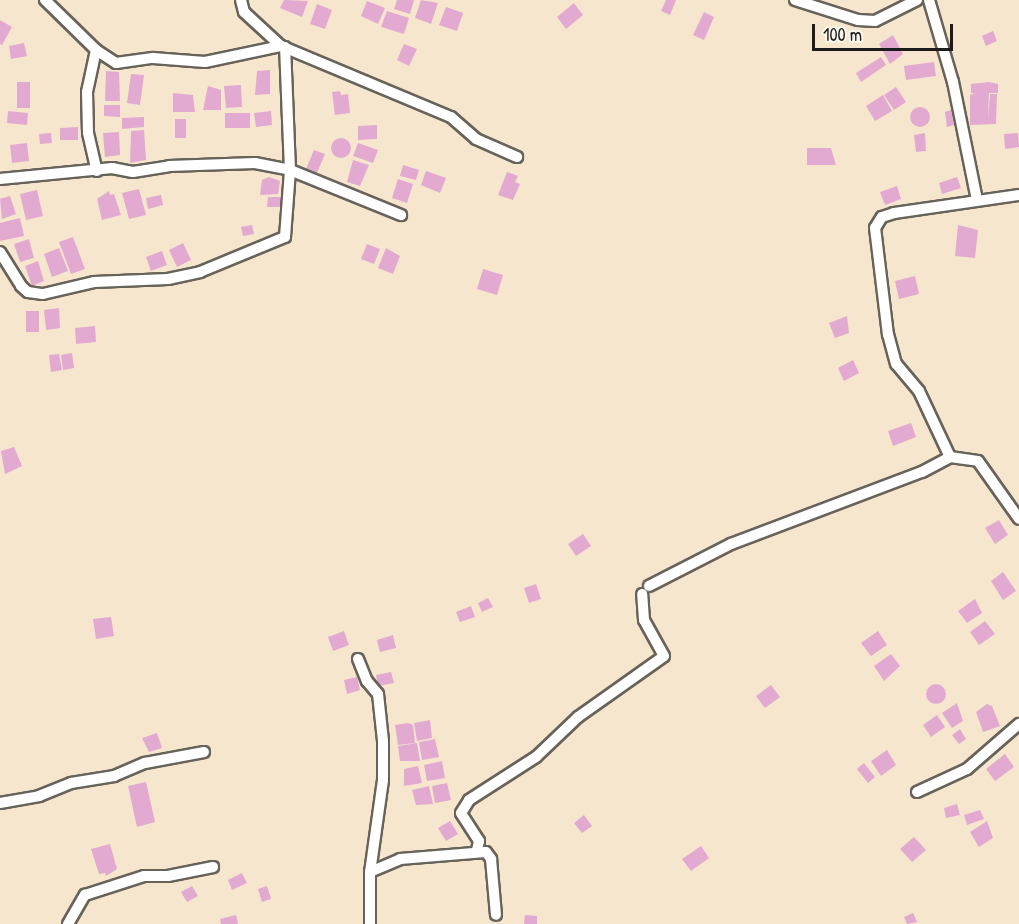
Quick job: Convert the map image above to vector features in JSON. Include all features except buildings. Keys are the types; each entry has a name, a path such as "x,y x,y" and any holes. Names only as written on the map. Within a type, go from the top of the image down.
{"street":[{"path":"45,0 96,51 116,63 153,58 205,62 283,46"},
{"path":"241,0 244,12 283,46 451,117 476,139 517,157"},
{"path":"795,0 858,20 875,21 917,0"},
{"path":"929,0 953,82 977,200"},
{"path":"0,252 21,286 28,292 44,294 94,282 168,279 200,272 285,237 290,170 283,46"},
{"path":"96,51 87,92 88,133 97,171"},
{"path":"0,179 112,168 133,172 169,165 246,163 290,170 401,215"},
{"path":"950,457 913,381 896,363 888,335 875,228 882,217 894,213 1019,195"},
{"path":"477,850 479,841 461,813 469,800 536,757 578,717 664,656 644,620 645,590 731,544 922,472 950,457 978,461 1019,519"},
{"path":"358,659 381,702 383,780 370,872 370,924"},
{"path":"917,792 967,769 1019,724"},
{"path":"0,803 39,796 72,783 114,776 145,763 204,752"},
{"path":"370,872 400,859 477,850 486,852 491,859 496,915"},
{"path":"68,924 85,895 144,876 168,876 213,867"}]}
